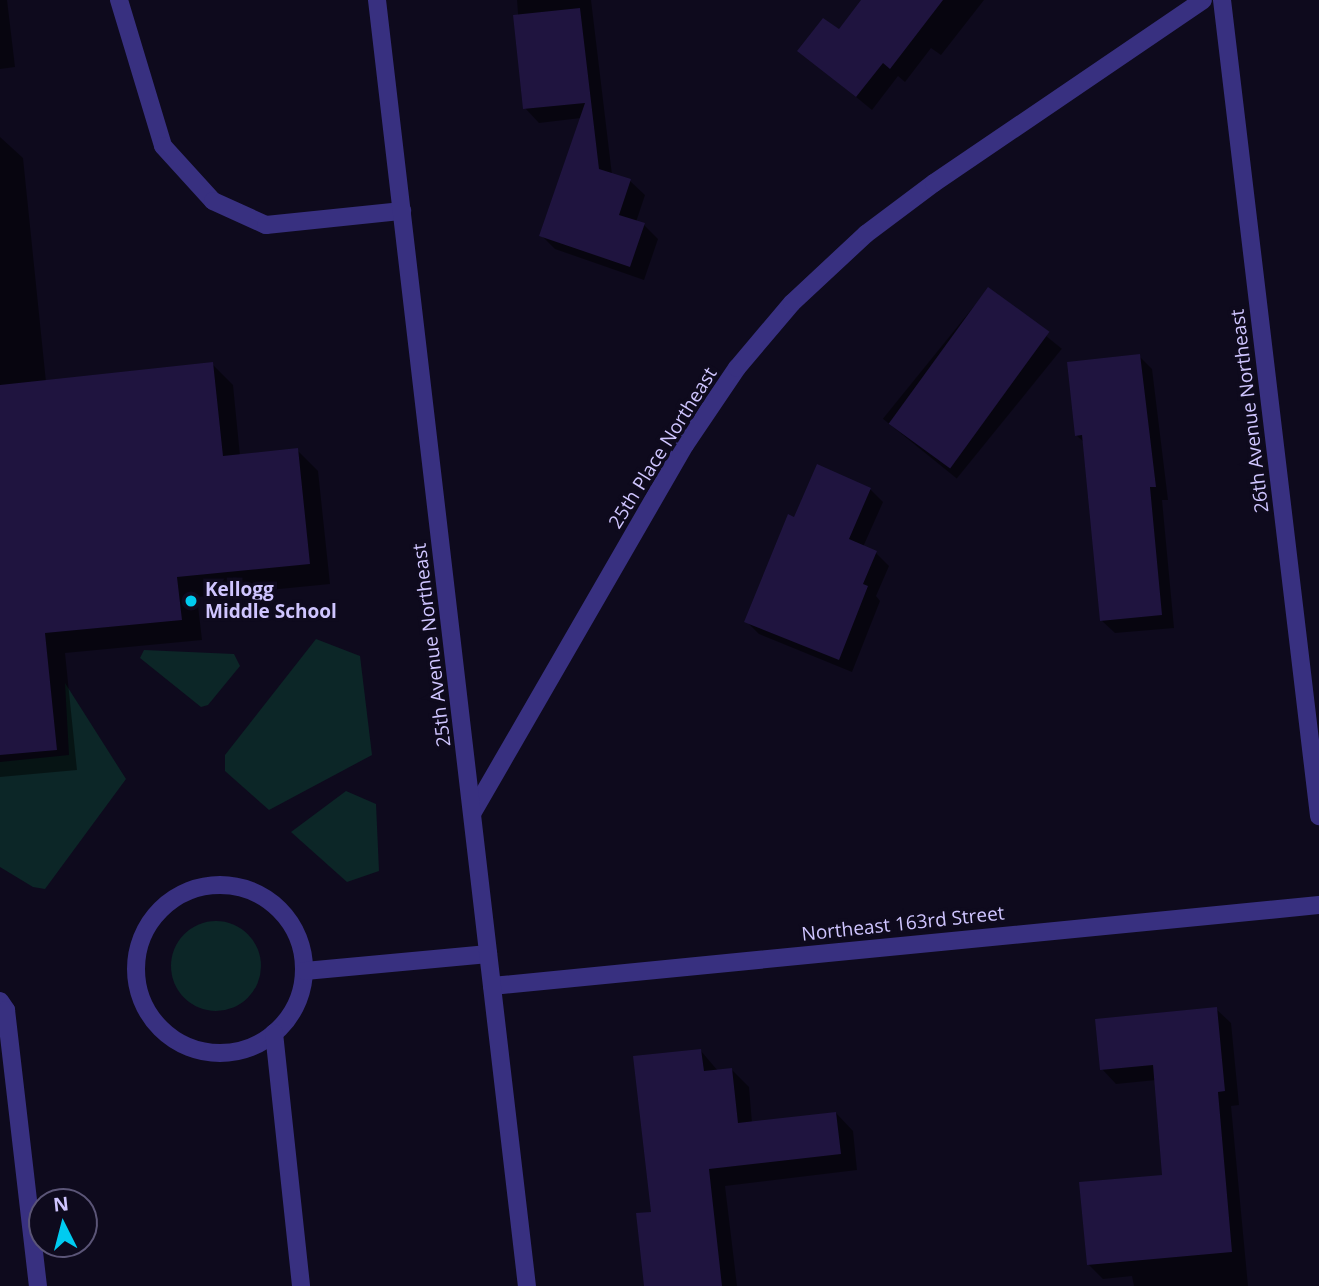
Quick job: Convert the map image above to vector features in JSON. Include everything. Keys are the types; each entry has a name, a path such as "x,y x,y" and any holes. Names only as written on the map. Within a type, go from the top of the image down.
{"street":[{"path":"119,0 163,146 213,201 266,225 402,211"},
{"name":"25th Avenue Northeast","path":"377,0 527,1286"},
{"name":"25th Place Northeast","path":"473,811 685,445 737,368 792,303 866,234 934,183 1203,0"},
{"name":"26th Avenue Northeast","path":"1222,0 1319,816"},
{"path":"218,884 245,887 270,900 289,919 302,944 305,971 299,999 285,1023 274,1033 263,1041 237,1051 209,1052 181,1044 158,1027 143,1004 136,977 138,949 148,923 167,903 190,890 218,884"},
{"name":"Northeast 163rd Street","path":"492,986 1319,905"},
{"path":"305,971 488,954"},
{"path":"0,1001 6,1010 38,1286"},
{"path":"274,1033 301,1286"}],"green space":[{"path":"316,639 360,656 372,755 269,810 225,771 225,755"},
{"path":"144,650 234,654 240,666 208,705 201,707 140,658"},
{"path":"65,683 126,779 45,889 33,887 0,867 0,762 69,755"},
{"path":"346,791 376,804 379,871 347,882 291,832"},
{"path":"216,921 233,925 248,934 257,949 261,966 257,983 248,998 233,1007 216,1011 199,1007 184,998 175,983 171,966 175,949 184,934 199,925"}],"building":[{"path":"861,0 943,0 890,69 883,63 856,97 797,51 823,18 839,29"},
{"path":"580,8 599,169 631,179 619,215 645,223 630,267 539,236 585,103 523,109 513,15"},
{"path":"988,287 1049,332 950,468 889,424"},
{"path":"1140,354 1156,487 1150,487 1162,615 1100,621 1082,435 1075,436 1067,362"},
{"path":"213,362 223,456 298,448 310,564 177,577 182,620 45,633 57,750 0,755 0,385"},
{"path":"817,464 871,488 849,539 877,551 863,584 868,586 839,660 744,622 788,514 794,517"},
{"path":"1217,1007 1225,1091 1218,1092 1232,1252 1087,1265 1079,1182 1162,1175 1153,1065 1100,1070 1095,1019"},
{"path":"701,1049 704,1071 732,1068 738,1123 836,1112 841,1154 709,1169 722,1286 644,1286 636,1213 651,1212 633,1056"}],"place":[{"name":"Kellogg Middle School","path":"191,601"}]}
